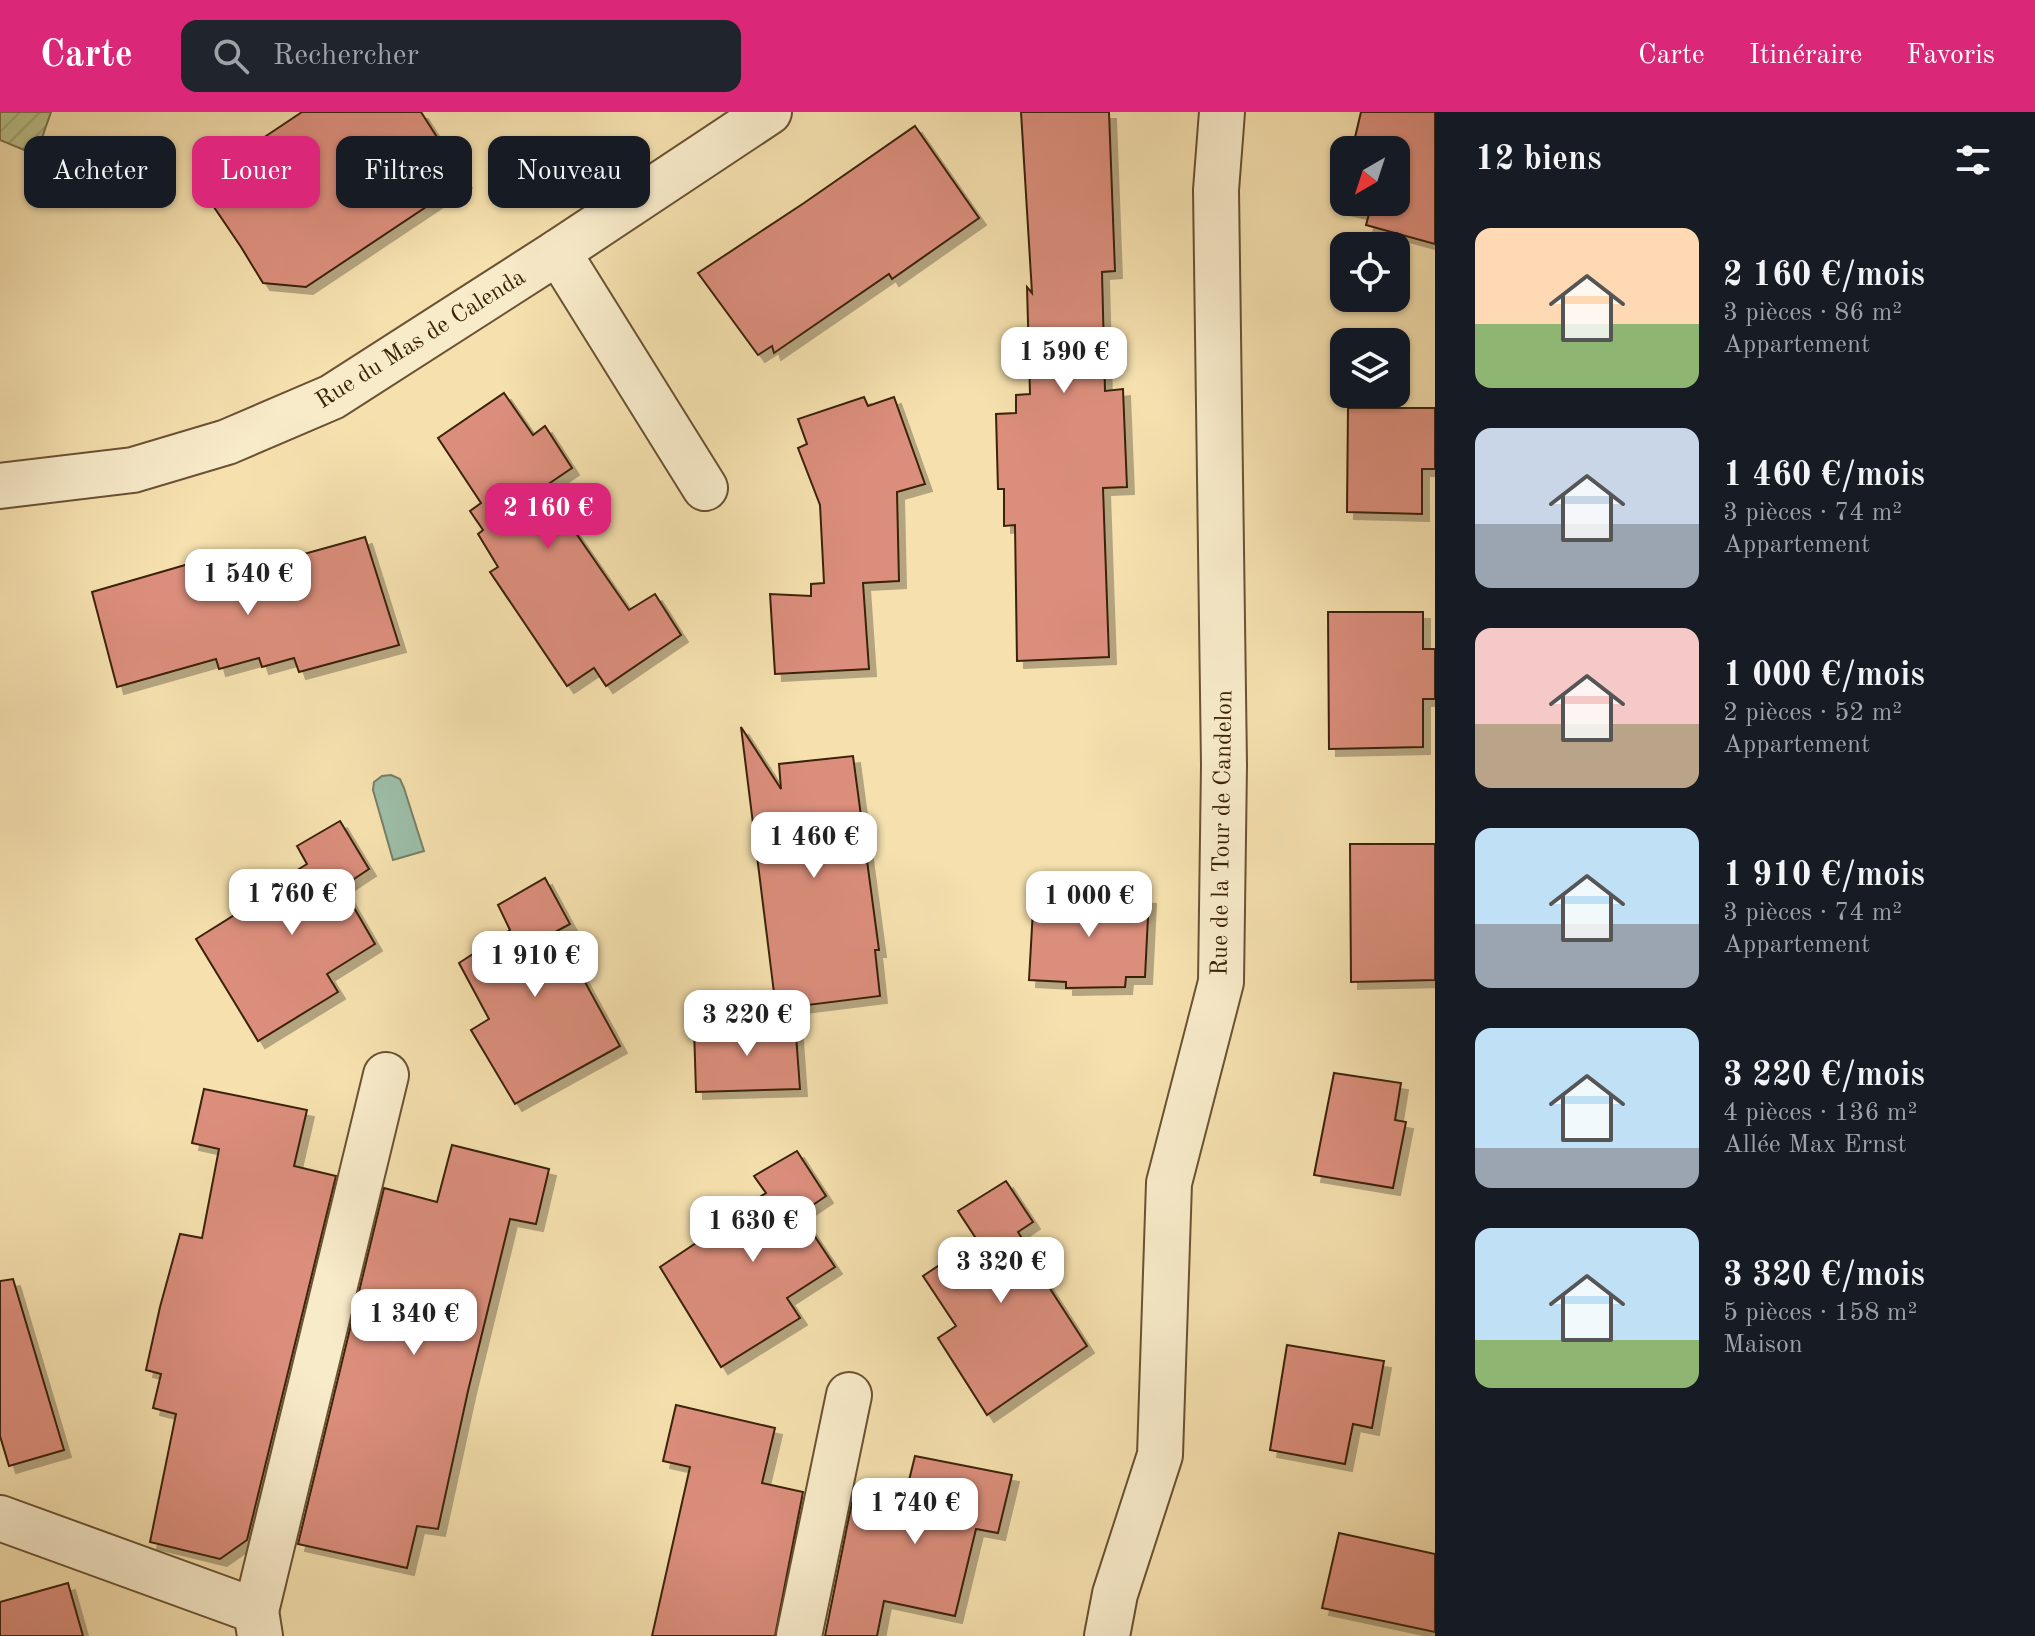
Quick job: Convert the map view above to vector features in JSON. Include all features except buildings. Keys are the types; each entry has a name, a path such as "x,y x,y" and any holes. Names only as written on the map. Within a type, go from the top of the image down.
{"street":[{"name":"Rue du Mas de Calenda","path":"0,486 133,470 227,442 332,397 769,112"},
{"name":"Rue de la Tour de Candelon","path":"1107,1636 1115,1594 1160,1455 1169,1183 1221,982 1224,765 1216,190 1222,112"},
{"path":"558,252 705,488"},
{"path":"0,1518 258,1624 386,1075"},
{"path":"799,1636 849,1395"}],"green space":[{"path":"0,112 51,112 43,136 24,136 24,150 0,140"}],"shaded area":[{"path":"391,775 400,779 404,788 424,851 393,860 373,790 374,782 382,776"}]}
